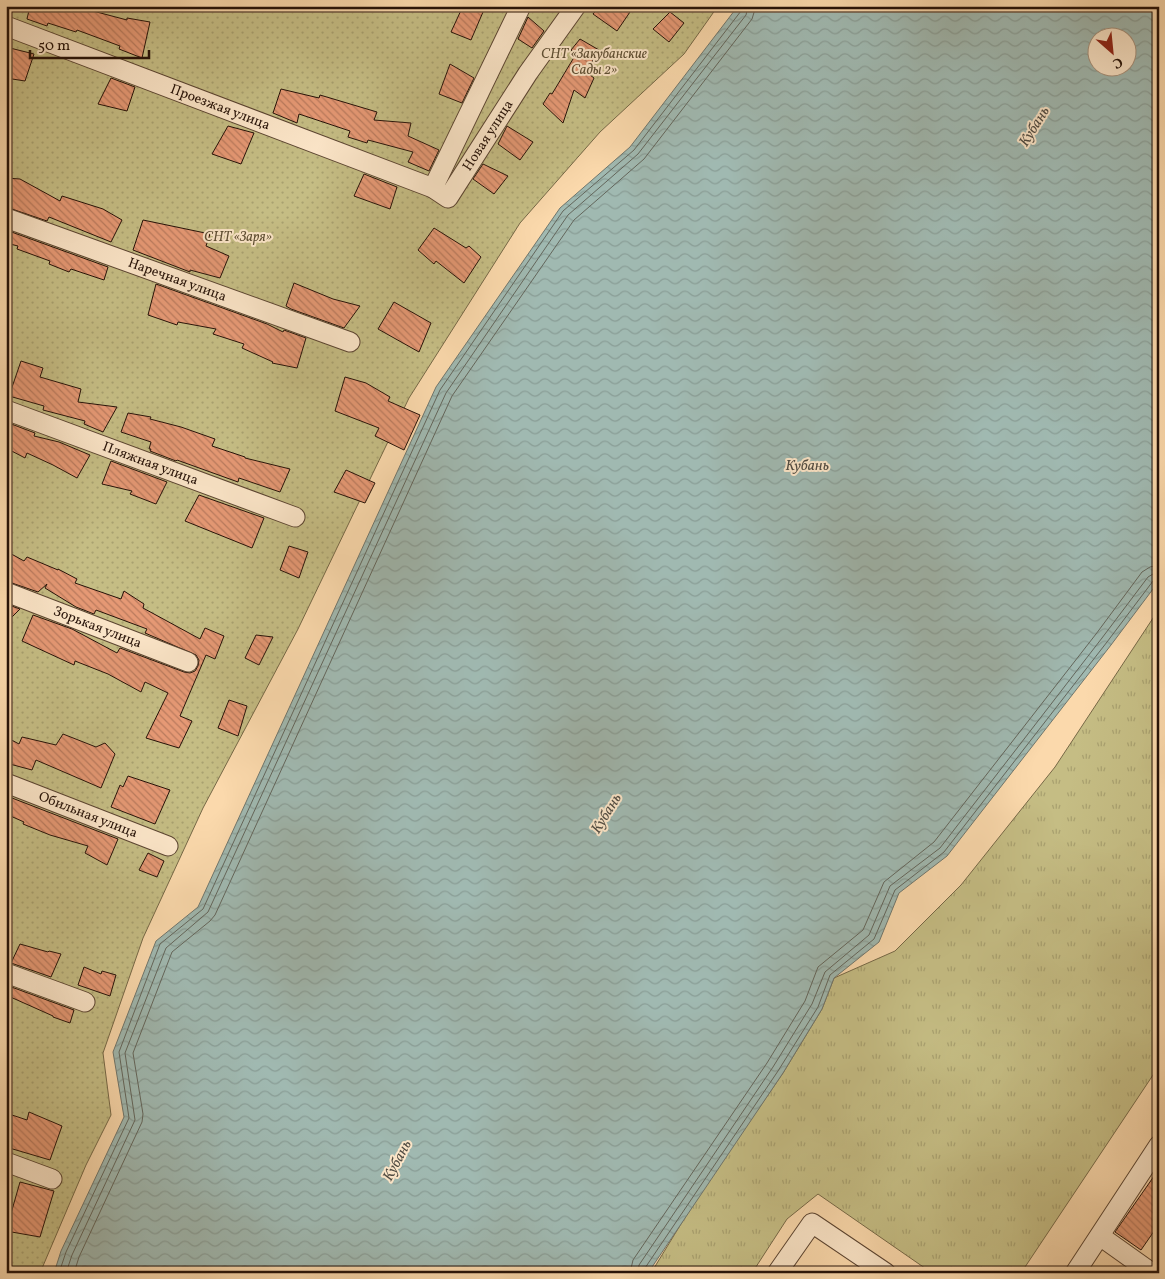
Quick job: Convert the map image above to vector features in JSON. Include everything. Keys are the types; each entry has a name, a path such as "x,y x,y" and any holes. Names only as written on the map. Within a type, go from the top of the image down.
{"street":[{"path":"440,193 496,54 521,6"},
{"name":"Новая улица","path":"440,193 576,6"},
{"name":"Проезжая улица","path":"6,26 440,193"},
{"name":"Наречная улица","path":"6,218 350,342"},
{"name":"Пляжная улица","path":"6,410 295,517"},
{"name":"Зорькая улица","path":"6,592 188,662"},
{"name":"Обильная улица","path":"6,783 168,846"},
{"path":"6,973 85,1002"},
{"path":"1075,1273 1159,1145"},
{"path":"6,1162 52,1178"},
{"path":"777,1273 812,1223 886,1273"},
{"path":"1100,1236 1152,1273"},
{"path":"1156,1273 1159,1269"}],"green space":[{"name":"СНТ «Заря»","path":"6,6 718,6 684,54 600,132 520,223 409,398 298,629 203,808 143,938 103,1053 111,1115 86,1165 40,1273 6,1273"},
{"path":"1159,609 1159,1066 1021,1273 932,1273 818,1194 787,1219 752,1273 651,1273 695,1201 783,1073 822,1009 834,978 895,951 961,885 1055,767"}],"water":[{"name":"Кубань","path":"738,6 1159,6 1159,581 947,856 899,893 879,942 834,978 822,1009 783,1073 648,1273 54,1273 61,1251 124,1117 113,1052 156,941 198,907 436,387 560,208 630,147"}],"building":[{"path":"30,6 74,6 127,20 127,18 150,22 142,58 119,49 120,46 77,30 76,32 48,23 47,26 27,19"},
{"path":"463,6 483,12 471,40 451,32"},
{"path":"600,6 622,6 630,12 617,31 593,14"},
{"path":"670,12 684,23 669,42 653,29"},
{"path":"528,17 544,31 532,48 518,39"},
{"path":"580,39 599,50 586,72 594,78 585,98 574,90 563,123 543,104 550,93 552,94 576,54 571,50"},
{"path":"10,48 34,54 25,81 6,78"},
{"path":"450,64 474,78 462,103 439,94"},
{"path":"111,78 135,87 127,111 98,104"},
{"path":"281,89 319,98 320,95 377,112 374,120 411,123 408,136 439,150 429,171 408,162 413,152 368,140 367,143 348,137 350,131 299,114 297,123 273,113"},
{"path":"228,126 254,133 241,164 212,154"},
{"path":"507,126 533,142 520,160 498,144"},
{"path":"483,164 508,176 494,194 473,179"},
{"path":"364,174 397,187 390,209 354,196"},
{"path":"6,178 20,179 60,201 62,196 103,209 122,220 111,242 49,217 47,221 6,207"},
{"path":"143,220 210,234 206,246 229,256 220,278 190,270 190,272 133,250"},
{"path":"434,228 466,248 469,246 481,257 464,283 436,261 434,264 418,250"},
{"path":"6,230 108,267 104,280 71,269 69,272 49,264 50,261 17,249 18,246 6,243"},
{"path":"294,283 333,299 360,306 344,328 286,306"},
{"path":"156,284 267,324 283,332 284,330 306,338 297,368 272,363 242,348 244,344 213,334 216,329 178,322 177,325 148,315"},
{"path":"394,302 431,323 419,352 378,329"},
{"path":"21,361 43,368 40,377 81,389 78,402 117,407 103,432 84,424 85,421 43,410 44,406 9,396"},
{"path":"345,377 366,383 390,397 388,401 420,415 404,450 375,436 379,428 335,411"},
{"path":"128,413 151,417 150,419 215,439 212,446 245,458 290,469 280,492 239,478 238,482 176,461 150,451 151,442 121,432"},
{"path":"6,422 35,433 34,436 59,442 90,455 77,478 27,453 25,458 6,448"},
{"path":"111,461 167,482 156,504 130,494 132,491 102,484"},
{"path":"346,470 375,483 365,503 334,492"},
{"path":"199,495 264,518 252,548 185,521"},
{"path":"289,546 308,552 299,578 280,570"},
{"path":"6,551 24,561 27,557 58,569 77,579 75,583 121,599 124,591 144,604 143,608 200,639 205,628 224,636 215,659 206,655 180,716 192,721 179,748 146,738 168,693 145,682 141,692 108,674 75,661 74,665 22,641 33,615 72,629 117,653 120,648 184,672 190,673 195,671 199,660 196,655 145,633 147,629 96,610 94,614 76,607 45,588 47,584 38,592 6,581"},
{"path":"6,604 20,609 6,623"},
{"path":"256,635 273,637 259,665 245,658"},
{"path":"229,700 247,706 238,736 218,728"},
{"path":"63,734 96,747 105,743 115,754 101,788 36,760 32,770 6,763 6,737 19,744 22,737 56,745"},
{"path":"128,776 170,790 155,824 111,807 120,785 123,787"},
{"path":"12,798 118,839 107,865 85,853 88,846 50,835 23,824 24,822 6,814 6,807"},
{"path":"148,853 164,861 157,877 139,870"},
{"path":"20,944 61,954 51,977 11,963"},
{"path":"84,967 101,974 102,971 116,975 110,996 78,985"},
{"path":"6,985 74,1010 70,1023 6,995"},
{"path":"29,1112 62,1126 50,1160 6,1147 6,1113 27,1120"},
{"path":"1159,1169 1159,1224 1141,1250 1115,1232"},
{"path":"20,1182 54,1191 40,1237 6,1231"}],"park label":[{"name":"СНТ «Закубанские Сады 2»","path":"594,62"}]}
